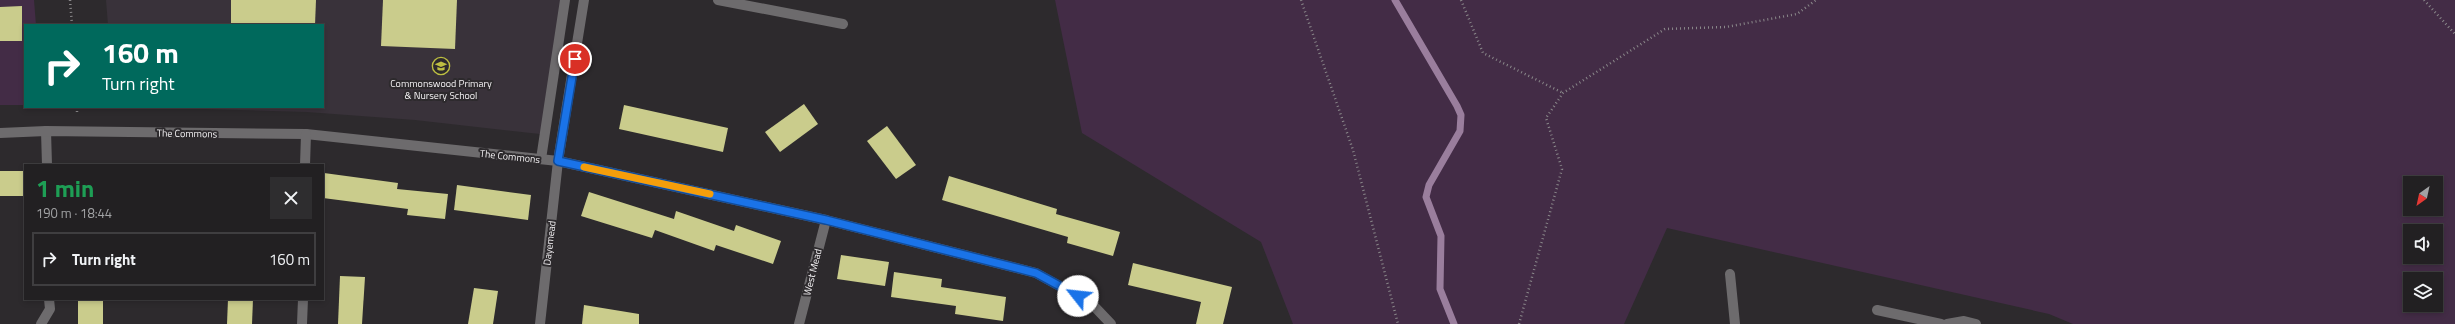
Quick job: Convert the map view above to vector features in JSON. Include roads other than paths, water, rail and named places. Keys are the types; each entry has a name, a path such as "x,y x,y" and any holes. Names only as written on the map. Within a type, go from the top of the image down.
{"street":[{"path":"541,159 565,0"},
{"name":"Dayemead","path":"540,324 558,161 584,0"},
{"path":"718,0 843,24"},
{"path":"46,131 47,164"},
{"name":"The Commons","path":"0,133 46,131 306,134 558,161 826,220 1036,273 1092,304 1111,324"},
{"path":"305,164 306,134"},
{"name":"West Mead","path":"799,324 826,220"},
{"path":"1730,274 1735,324"},
{"path":"41,324 50,309 49,300"},
{"path":"302,300 302,324"},
{"path":"1877,310 1941,324"},
{"path":"1947,324 1964,321 1976,324"}],"waterway":[{"path":"1395,0 1461,115 1460,131 1429,185 1426,197 1441,236 1440,289 1454,324"}],"place":[{"name":"Commonswood Primary & Nursery School","path":"441,66"}]}
